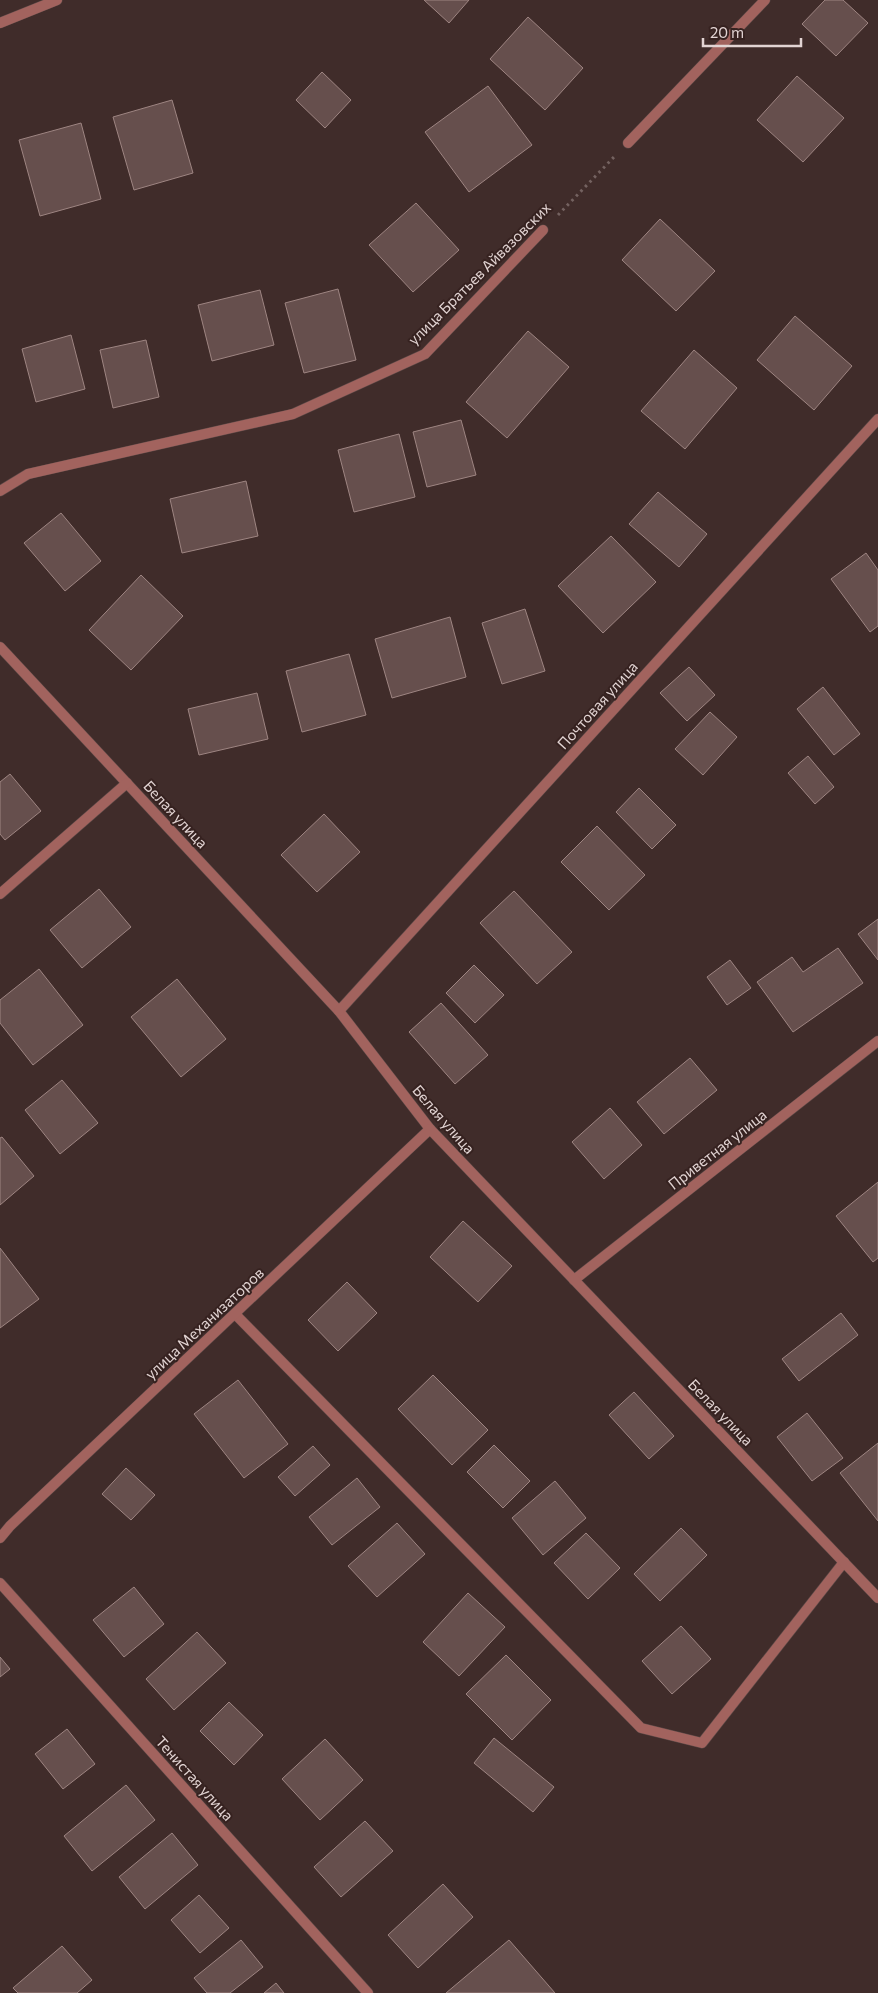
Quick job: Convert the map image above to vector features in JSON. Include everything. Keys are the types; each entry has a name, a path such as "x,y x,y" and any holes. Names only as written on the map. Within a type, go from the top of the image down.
{"street":[{"path":"0,23 57,0"},
{"path":"628,143 765,0"},
{"name":"улица Братьев Айвазовских","path":"0,491 28,474 292,414 425,354 544,230"},
{"name":"Почтовая улица","path":"339,1011 878,419"},
{"name":"Белая улица","path":"0,648 339,1011 430,1129 878,1597"},
{"path":"0,894 127,783"},
{"name":"Приветная улица","path":"574,1280 878,1041"},
{"name":"улица Механизаторов","path":"0,1538 10,1526 430,1129"},
{"path":"235,1314 641,1728 702,1743 844,1562"},
{"name":"Тенистая улица","path":"0,1583 368,1993"}],"path":[{"name":"улица Братьев Айвазовских","path":"544,230 628,143"}],"building":[{"path":"424,0 469,0 449,23"},
{"path":"825,0 843,0 868,23 836,56 802,24"},
{"path":"528,17 583,68 545,110 490,59"},
{"path":"322,72 351,100 325,128 296,100"},
{"path":"797,76 844,118 803,162 757,120"},
{"path":"488,86 532,145 469,192 425,132"},
{"path":"172,100 193,173 134,190 113,117"},
{"path":"81,123 101,199 40,216 19,140"},
{"path":"416,203 459,250 413,292 369,245"},
{"path":"660,219 715,271 676,311 622,260"},
{"path":"338,289 356,360 304,373 285,303"},
{"path":"260,290 274,345 212,361 198,305"},
{"path":"795,316 852,366 814,410 757,360"},
{"path":"528,331 569,367 507,438 466,402"},
{"path":"71,335 85,389 36,402 22,349"},
{"path":"146,340 159,397 113,408 100,350"},
{"path":"694,350 737,388 685,449 641,411"},
{"path":"461,420 476,475 427,487 413,432"},
{"path":"399,434 415,497 354,512 338,450"},
{"path":"246,481 258,536 182,553 170,499"},
{"path":"658,492 707,534 679,567 629,524"},
{"path":"61,513 101,561 65,591 24,543"},
{"path":"611,536 656,582 603,633 558,586"},
{"path":"866,553 878,570 878,626 870,632 831,579"},
{"path":"141,575 183,616 131,670 89,630"},
{"path":"525,609 545,671 502,684 482,623"},
{"path":"450,617 466,677 392,698 375,639"},
{"path":"349,654 366,715 302,732 286,671"},
{"path":"689,667 715,695 687,721 660,693"},
{"path":"823,687 860,734 834,755 797,709"},
{"path":"257,693 268,739 199,755 188,709"},
{"path":"710,712 737,737 703,775 675,749"},
{"path":"808,756 834,787 815,804 788,773"},
{"path":"10,774 41,811 5,840 0,834 0,782"},
{"path":"639,788 676,825 652,849 616,812"},
{"path":"324,814 360,852 317,892 281,855"},
{"path":"597,826 645,875 609,910 561,862"},
{"path":"99,889 131,927 82,968 50,930"},
{"path":"514,891 572,952 537,984 480,923"},
{"path":"878,919 878,960 858,934"},
{"path":"838,948 863,983 793,1032 757,982 792,957 803,972"},
{"path":"730,960 751,988 727,1005 707,977"},
{"path":"474,965 504,995 475,1023 446,993"},
{"path":"39,969 83,1025 33,1065 0,1023 0,1000"},
{"path":"177,979 226,1039 181,1077 131,1017"},
{"path":"441,1003 488,1055 455,1084 409,1032"},
{"path":"690,1058 717,1090 664,1134 637,1102"},
{"path":"62,1080 98,1123 60,1154 25,1110"},
{"path":"610,1108 642,1145 604,1179 572,1142"},
{"path":"2,1137 34,1176 0,1205 0,1138"},
{"path":"878,1182 878,1258 873,1262 836,1216"},
{"path":"463,1221 512,1266 478,1302 430,1257"},
{"path":"0,1248 39,1299 0,1328"},
{"path":"347,1282 377,1313 338,1351 308,1320"},
{"path":"841,1313 858,1335 799,1381 782,1359"},
{"path":"433,1375 488,1430 452,1465 398,1409"},
{"path":"238,1380 288,1444 244,1478 194,1414"},
{"path":"634,1392 674,1436 649,1459 609,1415"},
{"path":"807,1413 843,1458 812,1481 777,1437"},
{"path":"878,1443 878,1521 840,1473"},
{"path":"494,1445 530,1481 503,1508 467,1472"},
{"path":"313,1446 330,1465 295,1496 278,1477"},
{"path":"126,1468 155,1495 131,1520 102,1494"},
{"path":"357,1478 380,1507 332,1545 309,1517"},
{"path":"555,1481 586,1518 543,1555 512,1518"},
{"path":"397,1523 425,1554 377,1597 348,1566"},
{"path":"681,1528 707,1555 660,1601 634,1574"},
{"path":"586,1533 620,1568 588,1599 554,1563"},
{"path":"134,1587 164,1624 124,1657 93,1620"},
{"path":"468,1593 505,1627 459,1676 423,1642"},
{"path":"681,1626 711,1659 672,1694 642,1661"},
{"path":"197,1632 226,1663 174,1710 146,1679"},
{"path":"506,1655 551,1700 512,1740 466,1694"},
{"path":"0,1657 10,1669 0,1677"},
{"path":"229,1702 263,1735 234,1765 200,1731"},
{"path":"67,1729 95,1764 63,1789 35,1754"},
{"path":"494,1738 554,1787 533,1812 474,1763"},
{"path":"325,1739 363,1780 320,1820 282,1779"},
{"path":"126,1785 155,1820 92,1871 64,1836"},
{"path":"365,1821 393,1851 341,1897 314,1867"},
{"path":"172,1833 198,1865 145,1909 119,1877"},
{"path":"443,1884 473,1917 418,1968 388,1935"},
{"path":"199,1895 229,1928 200,1953 171,1920"},
{"path":"241,1940 263,1967 230,1993 207,1993 194,1978"},
{"path":"509,1940 555,1993 446,1993"},
{"path":"62,1946 92,1980 77,1993 18,1993 13,1988"},
{"path":"276,1983 284,1993 264,1993"}]}
